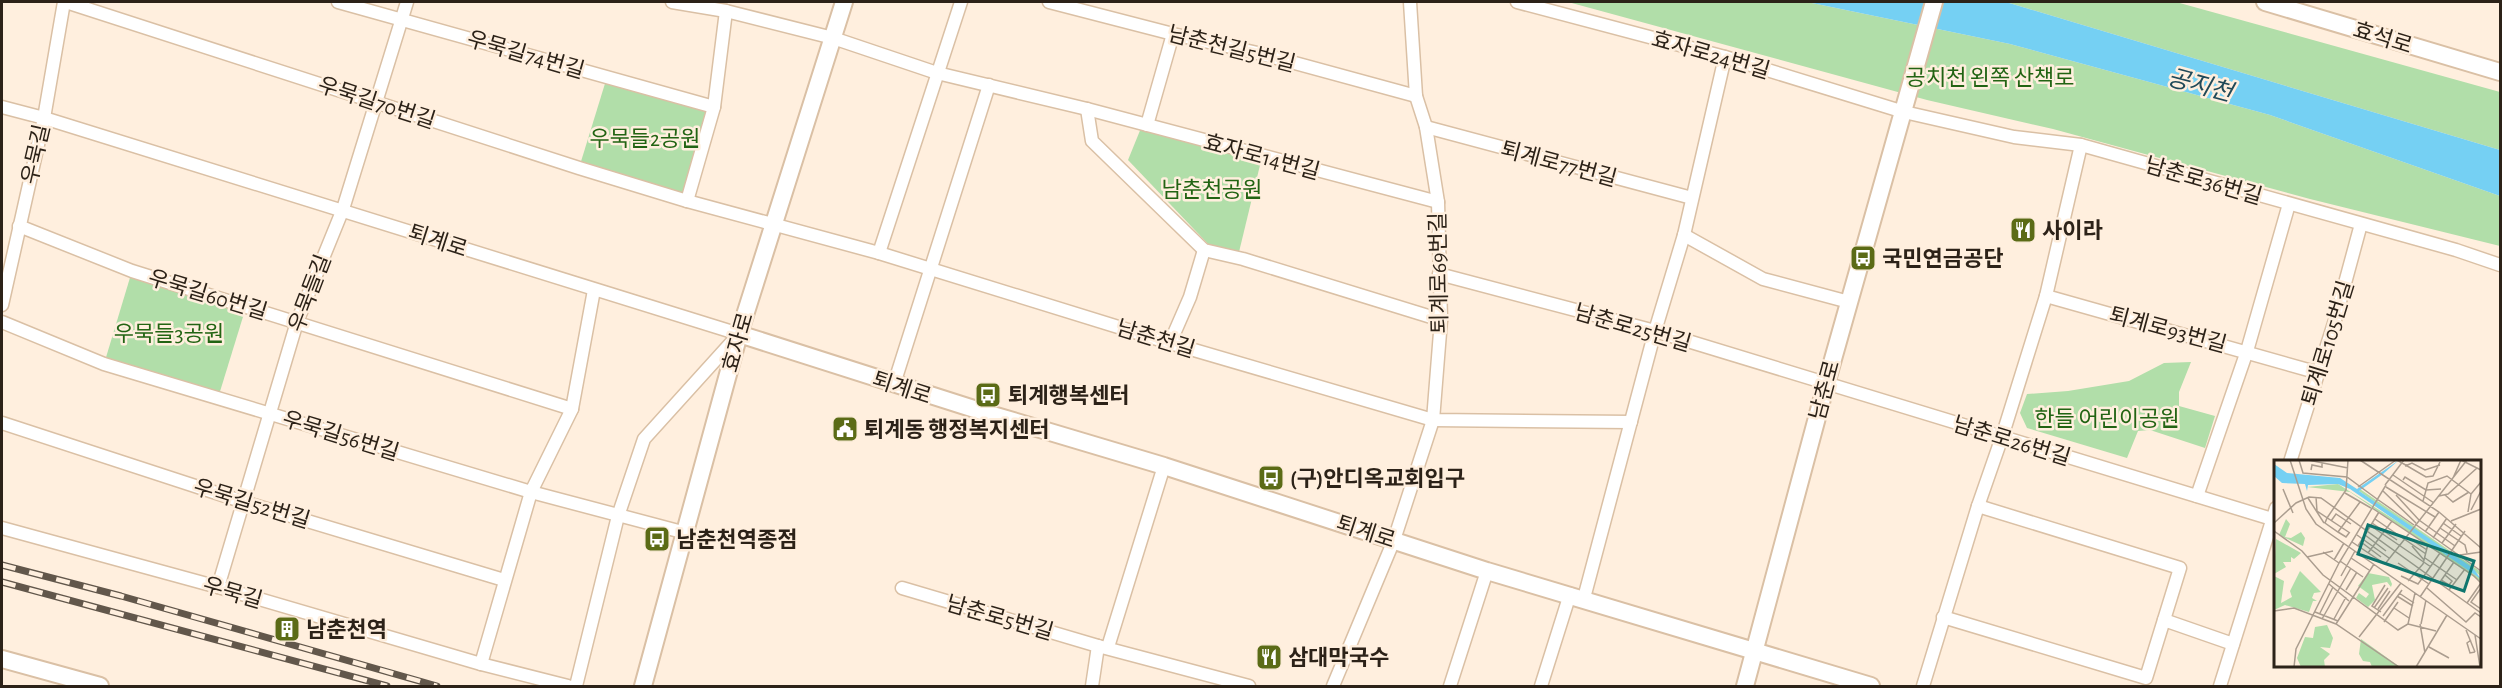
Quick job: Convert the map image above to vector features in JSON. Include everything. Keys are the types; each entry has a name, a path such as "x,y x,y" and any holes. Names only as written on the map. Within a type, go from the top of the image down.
{"street":[{"name":"우묵길70번길","path":"65,2 579,168 687,201 774,224"},
{"name":"우묵길","path":"2,304 44,118 65,2"},
{"name":"우묵길74번길","path":"338,2 714,107"},
{"name":"우묵들길","path":"219,587 268,413 297,322 343,209 407,2"},
{"name":"효자로14번길","path":"672,2 726,11 833,38 937,73 1087,109 1438,202"},
{"name":"효자로","path":"643,687 739,334 844,2"},
{"path":"879,253 961,2"},
{"name":"남춘천길5번길","path":"1049,2 1262,54 1416,96"},
{"name":"퇴계로69번길","path":"1394,540 1433,420 1441,320 1438,202 1426,127 1416,96 1410,2"},
{"name":"효자로24번길","path":"1517,2 1725,57 1904,112"},
{"name":"남춘로","path":"1745,687 1826,384 1934,2"},
{"name":"효석로","path":"2265,2 2500,72"},
{"path":"687,201 714,107 726,11"},
{"path":"1147,125 1173,34"},
{"path":"1541,687 1577,596 1631,422 1654,331 1684,235 1725,57"},
{"path":"894,384 989,85"},
{"name":"퇴계로","path":"2,108 44,118 343,209 894,384 1164,466 1487,571 1577,596 1871,687"},
{"path":"1087,109 1092,141 1204,250 1243,259 1441,320"},
{"name":"남춘로36번길","path":"1904,112 2014,137 2081,145 2456,250 2500,265"},
{"name":"퇴계로77번길","path":"1426,127 1692,198"},
{"path":"1923,687 1943,617 2046,296 2081,145"},
{"name":"퇴계로93번길","path":"2046,296 2247,351 2289,204"},
{"name":"남춘천길","path":"774,224 879,253 1433,420"},
{"name":"퇴계로105번길","path":"2291,460 2319,372 2361,224"},
{"name":"우묵길60번길","path":"19,226 132,271 572,409"},
{"path":"1684,235 1764,279 1849,302"},
{"path":"1170,342 1190,297 1204,250"},
{"name":"남춘로25번길","path":"1440,274 1654,331 1826,384"},
{"path":"481,664 531,492 572,409 594,290"},
{"name":"우묵길56번길","path":"2,322 104,364 531,492 686,533"},
{"path":"576,687 618,516 644,439 739,334"},
{"path":"2197,496 2247,351 2319,372"},
{"name":"남춘로26번길","path":"1826,384 2197,496 2274,513"},
{"path":"1433,420 1631,422"},
{"name":"우묵길52번길","path":"2,423 244,502 504,580"},
{"path":"1092,687 1103,646 1164,466"},
{"path":"1943,617 2146,678 2180,568 1978,506"},
{"path":"2220,687 2274,513"},
{"name":"우묵길","path":"2,528 219,587 481,664 568,687"},
{"path":"1333,687 1394,540"},
{"path":"1450,687 1487,571"},
{"name":"남춘로5번길","path":"902,588 1249,687"},
{"path":"2164,620 2234,644"},
{"path":"2,659 100,687"}],"green space":[{"name":"공치천 왼쪽 산책로","path":"1568,2 1807,2 2010,44 2270,115 2500,196 2500,246 2310,199 2053,129 1927,100"},
{"path":"2006,2 2176,2 2500,92 2500,150"},
{"name":"우묵들2공원","path":"607,77 714,107 687,201 579,168"},
{"name":"남춘천공원","path":"1141,128 1261,161 1239,252 1211,247 1128,160"},
{"name":"우묵들3공원","path":"132,271 246,307 218,398 104,364"},
{"name":"한들 어린이공원","path":"2191,362 2179,392 2179,406 2215,416 2205,448 2150,430 2138,431 2127,458 2027,428 2020,413 2027,394 2068,391 2129,381 2164,363"}],"water":[{"name":"공지천","path":"1807,2 2006,2 2500,150 2500,196 2270,115 2010,44"}],"railway":[{"path":"2,565 121,596 437,686"},
{"path":"2,582 387,686"}],"place":[{"name":"사이라","path":"2023,230"},
{"name":"국민연금공단","path":"1863,258"},
{"name":"퇴계행복센터","path":"988,395"},
{"name":"퇴계동 행정복지센터","path":"845,429"},
{"name":"(구)안디옥교회입구","path":"1271,478"},
{"name":"남춘천역종점","path":"657,539"},
{"name":"남춘천역","path":"287,629"},
{"name":"삼대막국수","path":"1269,657"}]}
